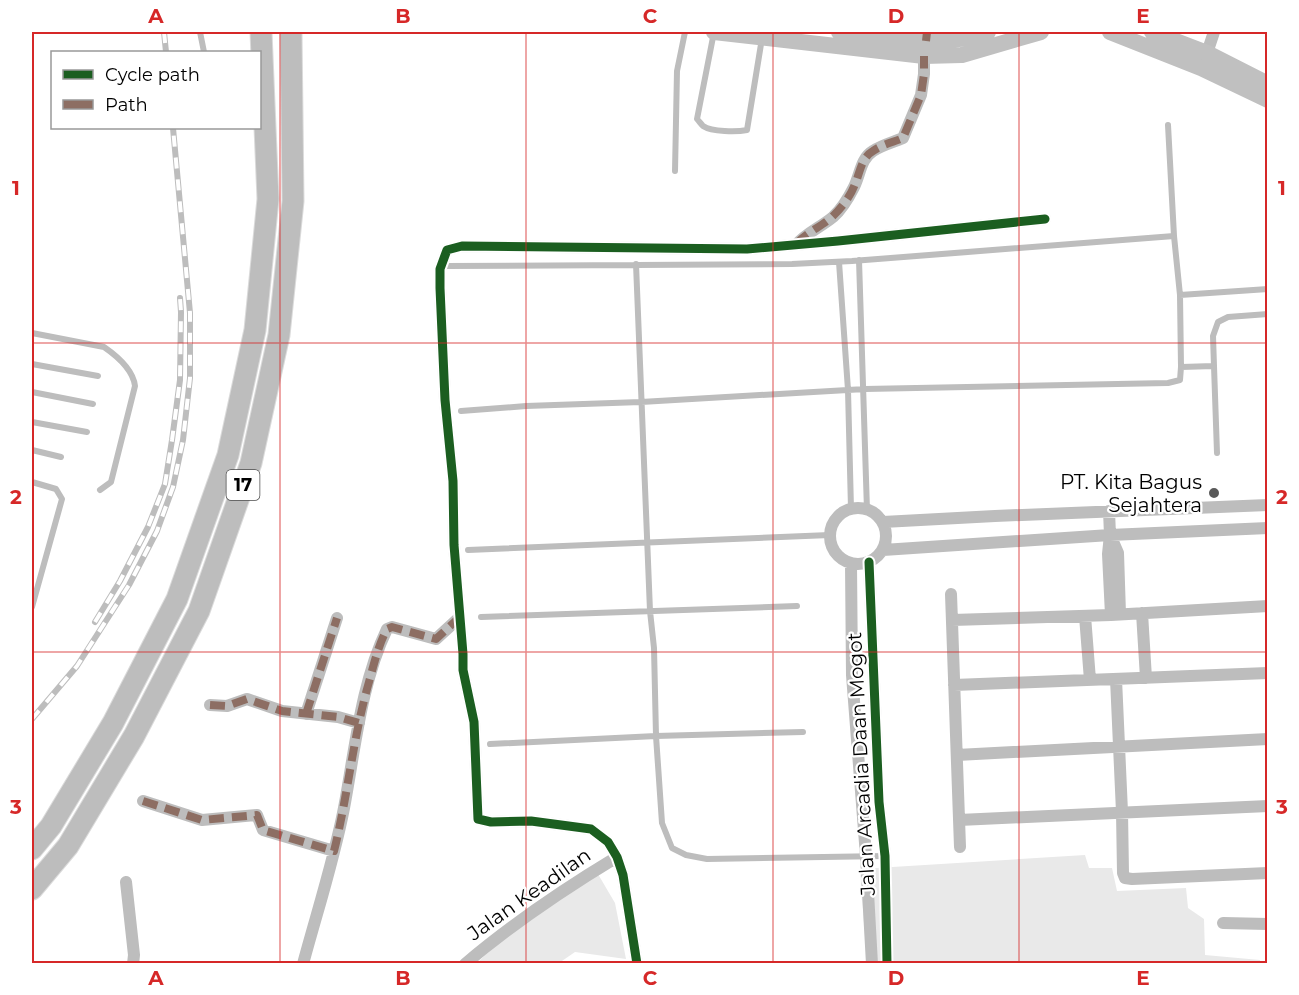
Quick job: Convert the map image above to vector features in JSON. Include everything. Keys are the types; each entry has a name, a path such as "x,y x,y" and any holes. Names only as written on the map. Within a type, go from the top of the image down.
{"highway":[{"name":"17","path":"32,849 51,826 113,723 177,599 228,455 255,330 268,199 261,32"},
{"name":"17","path":"32,889 68,846 134,736 199,611 252,463 279,335 293,201 291,32"}],"main road":[{"path":"714,32 926,43 959,39 988,32"},
{"path":"839,32 926,43 962,55 1041,32"},
{"path":"1110,32 1204,61 1268,84"},
{"path":"1152,32 1268,100"}],"street":[{"path":"1204,61 1214,32"},
{"path":"796,245 832,217 845,202 866,158 873,151 903,138 921,95 926,43"},
{"path":"637,963 622,875 617,857 609,842 591,829 531,821 491,822 478,819 474,722 463,670 454,545 453,481 445,400 440,269 447,250 462,246 747,249 1045,219"},
{"path":"883,522 1268,505"},
{"path":"851,509 867,510 883,522 886,532 883,550 877,558 869,562 852,564 840,558 832,548 830,535 833,523 841,514 851,509"},
{"path":"1109,511 1115,614"},
{"path":"883,550 1268,528"},
{"name":"Jalan Arcadia Daan Mogot","path":"869,562 879,802 885,856 887,963"},
{"name":"Jalan Arcadia Daan Mogot","path":"852,564 852,675 872,963"},
{"path":"951,594 960,847"},
{"path":"952,620 1085,616 1268,606"},
{"path":"1142,613 1146,678"},
{"path":"1085,616 1090,680"},
{"path":"303,963 334,850 363,702 379,645 387,629 392,627 435,639 460,617"},
{"path":"306,714 337,618"},
{"path":"954,685 1268,673"},
{"path":"1116,679 1125,878 1268,873"},
{"path":"210,705 226,706 247,699 282,711 338,717 359,723"},
{"path":"957,755 1268,739"},
{"path":"142,801 202,820 258,815 263,830 334,850"},
{"path":"959,820 1268,806"},
{"name":"Jalan Keadilan","path":"465,963 566,888 617,857"},
{"path":"126,882 133,963"},
{"path":"1223,923 1268,924"}],"lane":[{"path":"200,32 204,51"},
{"path":"675,171 677,71 685,32"},
{"path":"714,32 697,118 702,126 714,130 747,130 763,34"},
{"path":"461,411 865,389 1168,383 1180,380 1180,295 1174,236 1168,126"},
{"path":"446,266 792,264 1174,236"},
{"path":"859,260 865,389 867,510"},
{"path":"839,262 848,390 851,509"},
{"path":"636,264 656,736 662,823 672,848 686,855 707,859 885,856"},
{"path":"1180,295 1268,289"},
{"path":"1217,453 1213,336 1218,322 1228,317 1268,314"},
{"path":"32,333 104,347 114,353 134,380 135,386 111,482 100,490"},
{"path":"32,364 98,376"},
{"path":"1181,367 1214,366"},
{"path":"32,392 93,404"},
{"path":"32,422 87,432"},
{"path":"32,450 62,457"},
{"path":"32,482 56,489 62,499 32,607"},
{"path":"468,550 830,535"},
{"path":"481,617 797,606"},
{"path":"490,744 803,732"}],"shaded area":[{"path":"1085,855 1089,868 1112,868 1117,891 1186,888 1188,908 1204,919 1205,955 1260,960 1260,963 867,963 860,869"},
{"path":"595,869 615,903 626,959 575,952 559,963 476,964 544,899"}],"railway":[{"path":"164,32 166,51"},
{"path":"32,719 77,666 129,585 157,531 173,487 183,440 190,378 190,313 173,129"},
{"path":"95,622 120,581 148,527 165,484 180,380 180,298"}],"marked path":[{"path":"926,41 927,32"},
{"path":"796,244 841,208 869,154 903,138 921,95 924,56"},
{"path":"143,801 202,820 257,815 263,830 334,851 363,703 376,655 387,629 392,627 436,639 460,617"},
{"path":"306,714 337,618"},
{"path":"210,705 227,706 247,699 282,711 338,717 359,723"}],"cycle path":[{"path":"637,964 623,875 617,857 608,842 591,829 531,821 491,822 478,819 474,722 463,670 454,545 453,481 445,400 440,269 447,250 462,246 747,249 1045,219"},
{"path":"869,562 879,802 885,856 887,964"}],"place":[{"name":"PT. Kita Bagus Sejahtera","path":"1214,493"}]}
